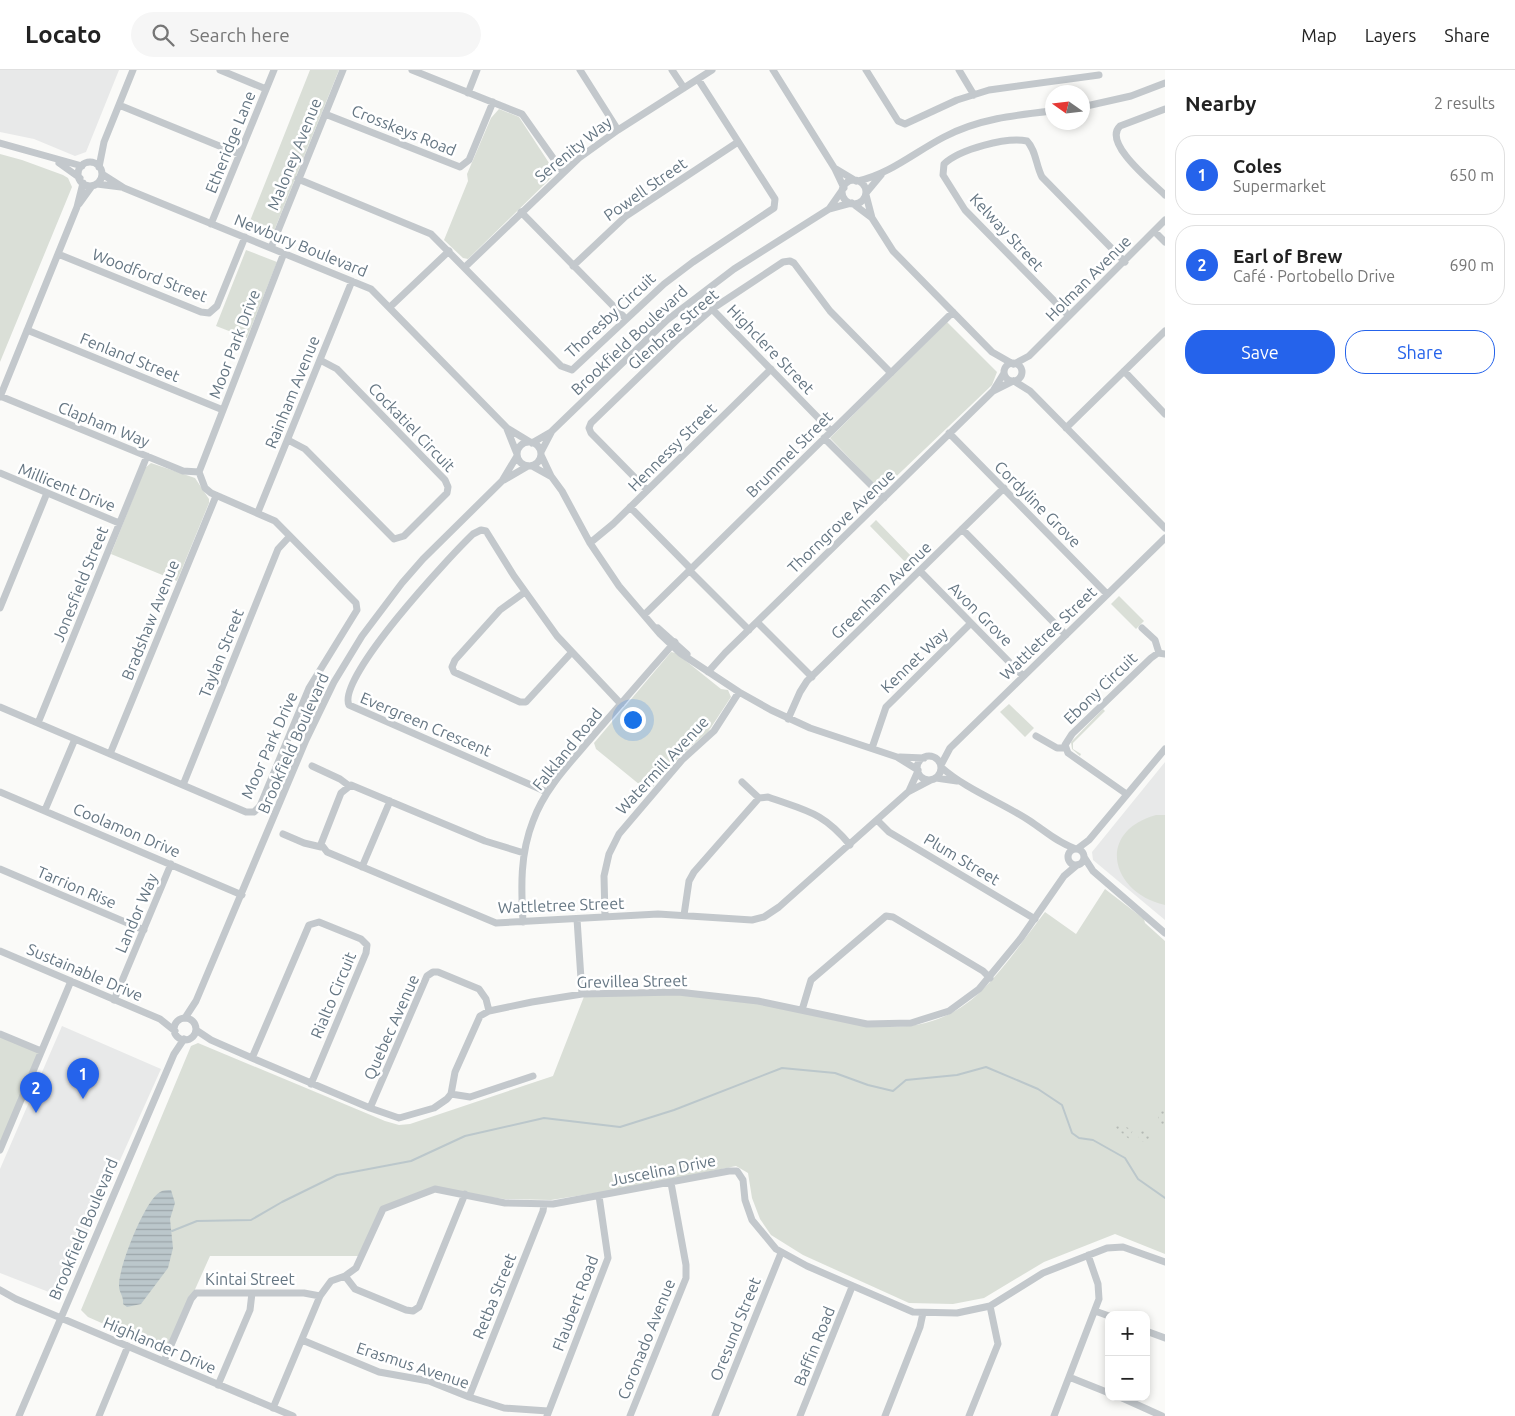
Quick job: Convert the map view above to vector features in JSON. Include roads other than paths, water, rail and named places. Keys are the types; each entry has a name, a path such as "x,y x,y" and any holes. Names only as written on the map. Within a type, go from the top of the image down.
{"street":[{"path":"0,143 25,148 57,161 82,166 90,163 104,142 133,70"},
{"path":"220,70 266,89"},
{"name":"Etheridge Lane","path":"211,224 274,70"},
{"name":"Maloney Avenue","path":"271,248 343,70"},
{"path":"412,70 522,114 563,172"},
{"path":"468,93 477,70"},
{"path":"580,70 618,130"},
{"path":"672,70 684,88"},
{"name":"Serenity Way","path":"465,267 563,172 618,130 712,70"},
{"path":"772,70 835,169 843,188 845,199 872,218"},
{"path":"866,70 898,121 902,124 909,123 943,106 974,95 1085,73 1099,74"},
{"path":"959,70 974,95"},
{"name":"Thoresby Circuit","path":"298,179 428,232 566,370 577,367 664,284 774,208 775,200 698,79"},
{"path":"1090,105 1131,96 1165,83"},
{"name":"Crosskeys Road","path":"325,114 460,167 469,160 493,102"},
{"path":"119,105 239,154"},
{"path":"1165,108 1120,126 1115,133 1117,144 1121,151 1165,195"},
{"path":"843,188 849,182 882,174 927,146 960,130 998,118 1045,112"},
{"name":"Kelway Street","path":"1069,316 966,210 942,175 944,164 985,145 1016,140 1027,141 1032,147 1042,178 1125,262"},
{"path":"0,397 78,207 95,185 101,170 104,142"},
{"name":"Powell Street","path":"573,266 633,211 738,142"},
{"path":"57,161 81,181 95,185"},
{"path":"90,163 101,170"},
{"path":"78,207 81,181 79,172 82,166"},
{"path":"835,169 864,186 872,218 893,252 992,352 1008,380 1030,391 1165,528"},
{"name":"Newbury Boulevard","path":"101,170 124,188 371,289 506,428 531,443"},
{"path":"851,203 859,203 882,174"},
{"name":"Newbury Boulevard","path":"95,185 124,188"},
{"name":"Brookfield Boulevard","path":"829,209 843,188"},
{"name":"Brookfield Boulevard","path":"531,443 552,431 667,320 695,297 734,269 829,209 851,203"},
{"path":"521,212 626,320"},
{"name":"Holman Avenue","path":"1013,364 1029,356 1165,220"},
{"path":"1154,231 1165,242"},
{"name":"Woodford Street","path":"58,254 201,312 209,313 217,306 245,237"},
{"path":"390,307 449,251"},
{"name":"Moor Park Drive","path":"199,472 284,253"},
{"name":"Glenbrae Street","path":"647,490 592,433 590,426 680,337 712,309 783,262 790,261 796,266 830,312 891,373"},
{"name":"Rainham Avenue","path":"258,512 352,281"},
{"name":"Highclere Street","path":"712,309 831,431"},
{"name":"Brummel Street","path":"644,615 953,312"},
{"name":"Fenland Street","path":"27,330 223,410"},
{"path":"1066,428 1165,331"},
{"path":"992,352 1018,366 1030,391"},
{"name":"Holman Avenue","path":"1021,373 1029,356"},
{"name":"Cockatiel Circuit","path":"288,440 305,449 394,539 404,536 448,490 445,480 337,369 320,360"},
{"path":"1004,372 1006,367 1013,364"},
{"name":"Hennessy Street","path":"590,543 630,507 771,369"},
{"name":"Thorngrove Avenue","path":"708,672 950,434 993,390 1004,372"},
{"path":"1124,372 1165,414"},
{"path":"1013,381 1021,373"},
{"name":"Thorngrove Avenue","path":"993,390 1013,381"},
{"name":"Clapham Way","path":"0,397 184,471 199,472"},
{"name":"Newbury Boulevard","path":"506,428 517,455"},
{"name":"Brookfield Boulevard","path":"541,453 552,431"},
{"name":"Cordyline Grove","path":"950,434 1107,594"},
{"path":"824,438 884,498"},
{"path":"551,476 521,463 517,455 520,447 531,443 541,453 551,476 562,491 590,543 618,586 644,615 695,663 739,692 788,719 827,734 897,756 928,757 958,781 1030,821 1059,842 1076,849 1084,856 1093,871 1165,933"},
{"path":"530,466 538,462 541,453"},
{"name":"Brookfield Boulevard","path":"185,1018 196,1001 321,707 362,636 423,559 502,481 517,455"},
{"name":"Jonesfield Street","path":"38,723 147,456"},
{"name":"Brookfield Boulevard","path":"502,481 530,466"},
{"path":"199,472 205,488 216,496"},
{"name":"Millicent Drive","path":"1,474 119,523"},
{"name":"Greenham Avenue","path":"788,719 800,692 812,677 1004,488"},
{"path":"0,608 47,493"},
{"name":"Moor Park Drive","path":"0,707 246,812 256,810 309,688 357,612 356,603 275,521 258,512 216,496"},
{"name":"Bradshaw Avenue","path":"110,754 216,496"},
{"path":"630,507 749,630"},
{"path":"962,529 1066,635"},
{"name":"Evergreen Crescent","path":"547,792 351,707 347,700 360,671 404,608 433,574 477,530 484,530 488,533 525,592 571,653 621,704"},
{"name":"Taylan Street","path":"182,785 278,550 290,536"},
{"name":"Wattletree Street","path":"941,766 950,748 1165,538"},
{"name":"Avon Grove","path":"920,571 1023,676"},
{"path":"525,592 492,617 455,660 452,667 454,672 520,702 526,702 531,699 571,653"},
{"path":"757,622 812,677"},
{"name":"Kennet Way","path":"872,748 886,707 971,623"},
{"name":"Ebony Circuit","path":"1125,794 1068,753 1065,748 1066,742 1072,734 1151,658 1162,653 1155,640 1142,628"},
{"name":"Falkland Road","path":"523,922 521,878 524,853 533,820 547,792 561,773 673,643"},
{"name":"Watermill Avenue","path":"605,917 604,876 609,854 619,834 682,760 714,731 739,692"},
{"name":"Ebony Circuit","path":"1036,736 1057,748 1065,748"},
{"path":"45,810 75,739"},
{"name":"Wattletree Street","path":"928,757 950,748"},
{"path":"1068,860 1069,853 1089,840 1125,794 1165,748"},
{"path":"897,756 918,771 923,778 958,781"},
{"path":"918,771 920,762 928,757"},
{"path":"312,766 340,779 348,786 354,786 485,841 524,853"},
{"path":"933,779 940,773 941,766"},
{"name":"Wattletree Street","path":"908,792 918,771"},
{"name":"Wattletree Street","path":"283,834 304,843 321,847 327,852 491,922 504,924 658,914 744,920 764,917 779,907 878,821 908,792 933,779"},
{"path":"742,782 759,798"},
{"path":"321,847 341,793 348,786"},
{"name":"Coolamon Drive","path":"1,794 45,810 242,895"},
{"path":"684,916 686,891 694,872 759,798 768,797 820,817 837,829 850,845"},
{"path":"362,867 390,801"},
{"name":"Plum Street","path":"878,821 889,832 1034,919"},
{"path":"1084,856 1089,840"},
{"path":"1059,842 1068,860 1093,871"},
{"name":"Grevillea Street","path":"489,1011 582,994 692,993 758,1001 867,1024 911,1023 940,1015 962,1004 990,978 1064,876 1078,865 1084,856"},
{"name":"Grevillea Street","path":"1064,876 1068,860"},
{"name":"Landor Way","path":"114,1000 171,864"},
{"name":"Tarrion Rise","path":"0,869 144,930"},
{"path":"802,1010 810,980 886,916 893,917 966,961 990,978"},
{"path":"577,919 582,994"},
{"name":"Rialto Circuit","path":"252,1058 308,927 319,922 353,936 366,943 367,950 311,1084"},
{"name":"Sustainable Drive","path":"0,950 160,1019 178,1021"},
{"name":"Quebec Avenue","path":"370,1108 427,976 438,972 479,990 483,993 489,1011"},
{"path":"0,1150 71,981"},
{"name":"Brookfield Boulevard","path":"193,1022 196,1001"},
{"path":"194,1033 391,1117 407,1117 440,1106 451,1094 455,1072 474,1026 480,1016 489,1011"},
{"path":"185,1018 193,1022 194,1033 184,1039 176,1033 178,1021 185,1018"},
{"name":"Sustainable Drive","path":"160,1019 176,1033"},
{"name":"Brookfield Boulevard","path":"174,1054 176,1033"},
{"path":"0,1034 41,1051"},
{"name":"Brookfield Boulevard","path":"19,1416 174,1054 184,1039"},
{"path":"451,1094 470,1097 533,1076"},
{"name":"Juscelina Drive","path":"273,1408 320,1296 331,1281 345,1276 356,1268 383,1209 435,1189 505,1203 544,1204 737,1171 743,1180 745,1200 752,1220 760,1233 781,1253 900,1308 923,1313 957,1313 990,1306 1043,1273 1106,1248 1123,1247 1165,1262"},
{"name":"Coronado Avenue","path":"630,1416 686,1278 686,1265 670,1183"},
{"path":"345,1276 355,1289 406,1310 413,1311 419,1307 465,1194"},
{"name":"Flaubert Road","path":"547,1414 608,1258 599,1196"},
{"name":"Retba Street","path":"468,1397 543,1211 544,1204"},
{"name":"Oresund Street","path":"715,1416 781,1253"},
{"path":"1054,1416 1095,1311 1100,1292 1088,1255"},
{"name":"Baffin Road","path":"800,1416 852,1287"},
{"name":"Highlander Drive","path":"0,1290 60,1318 292,1416"},
{"name":"Kintai Street","path":"164,1361 191,1299 196,1293 304,1293 320,1296"},
{"path":"218,1385 250,1310 252,1294"},
{"name":"Highlander Drive","path":"0,1296 16,1299"},
{"path":"970,1416 998,1344 990,1306"},
{"path":"1095,1311 1105,1315"},
{"path":"885,1416 920,1327 923,1313"},
{"path":"1150,1332 1165,1338"},
{"name":"Erasmus Avenue","path":"302,1340 379,1372 429,1381 468,1397 504,1408 547,1414"},
{"path":"100,1416 128,1346"},
{"path":"1069,1378 1105,1392"},
{"path":"1129,1401 1162,1416"}],"waterway":[{"path":"172,1231 197,1221 251,1220 282,1202 337,1175 411,1161 465,1136 544,1118 620,1127 674,1110 782,1068 835,1073 868,1085 893,1091 906,1080 957,1075 986,1067 1038,1089 1062,1105 1072,1133 1079,1138 1093,1140 1125,1158 1138,1179 1165,1198"}],"place":[{"name":"Coles","path":"83,1099"},
{"name":"Earl of Brew","path":"36,1113"}]}
